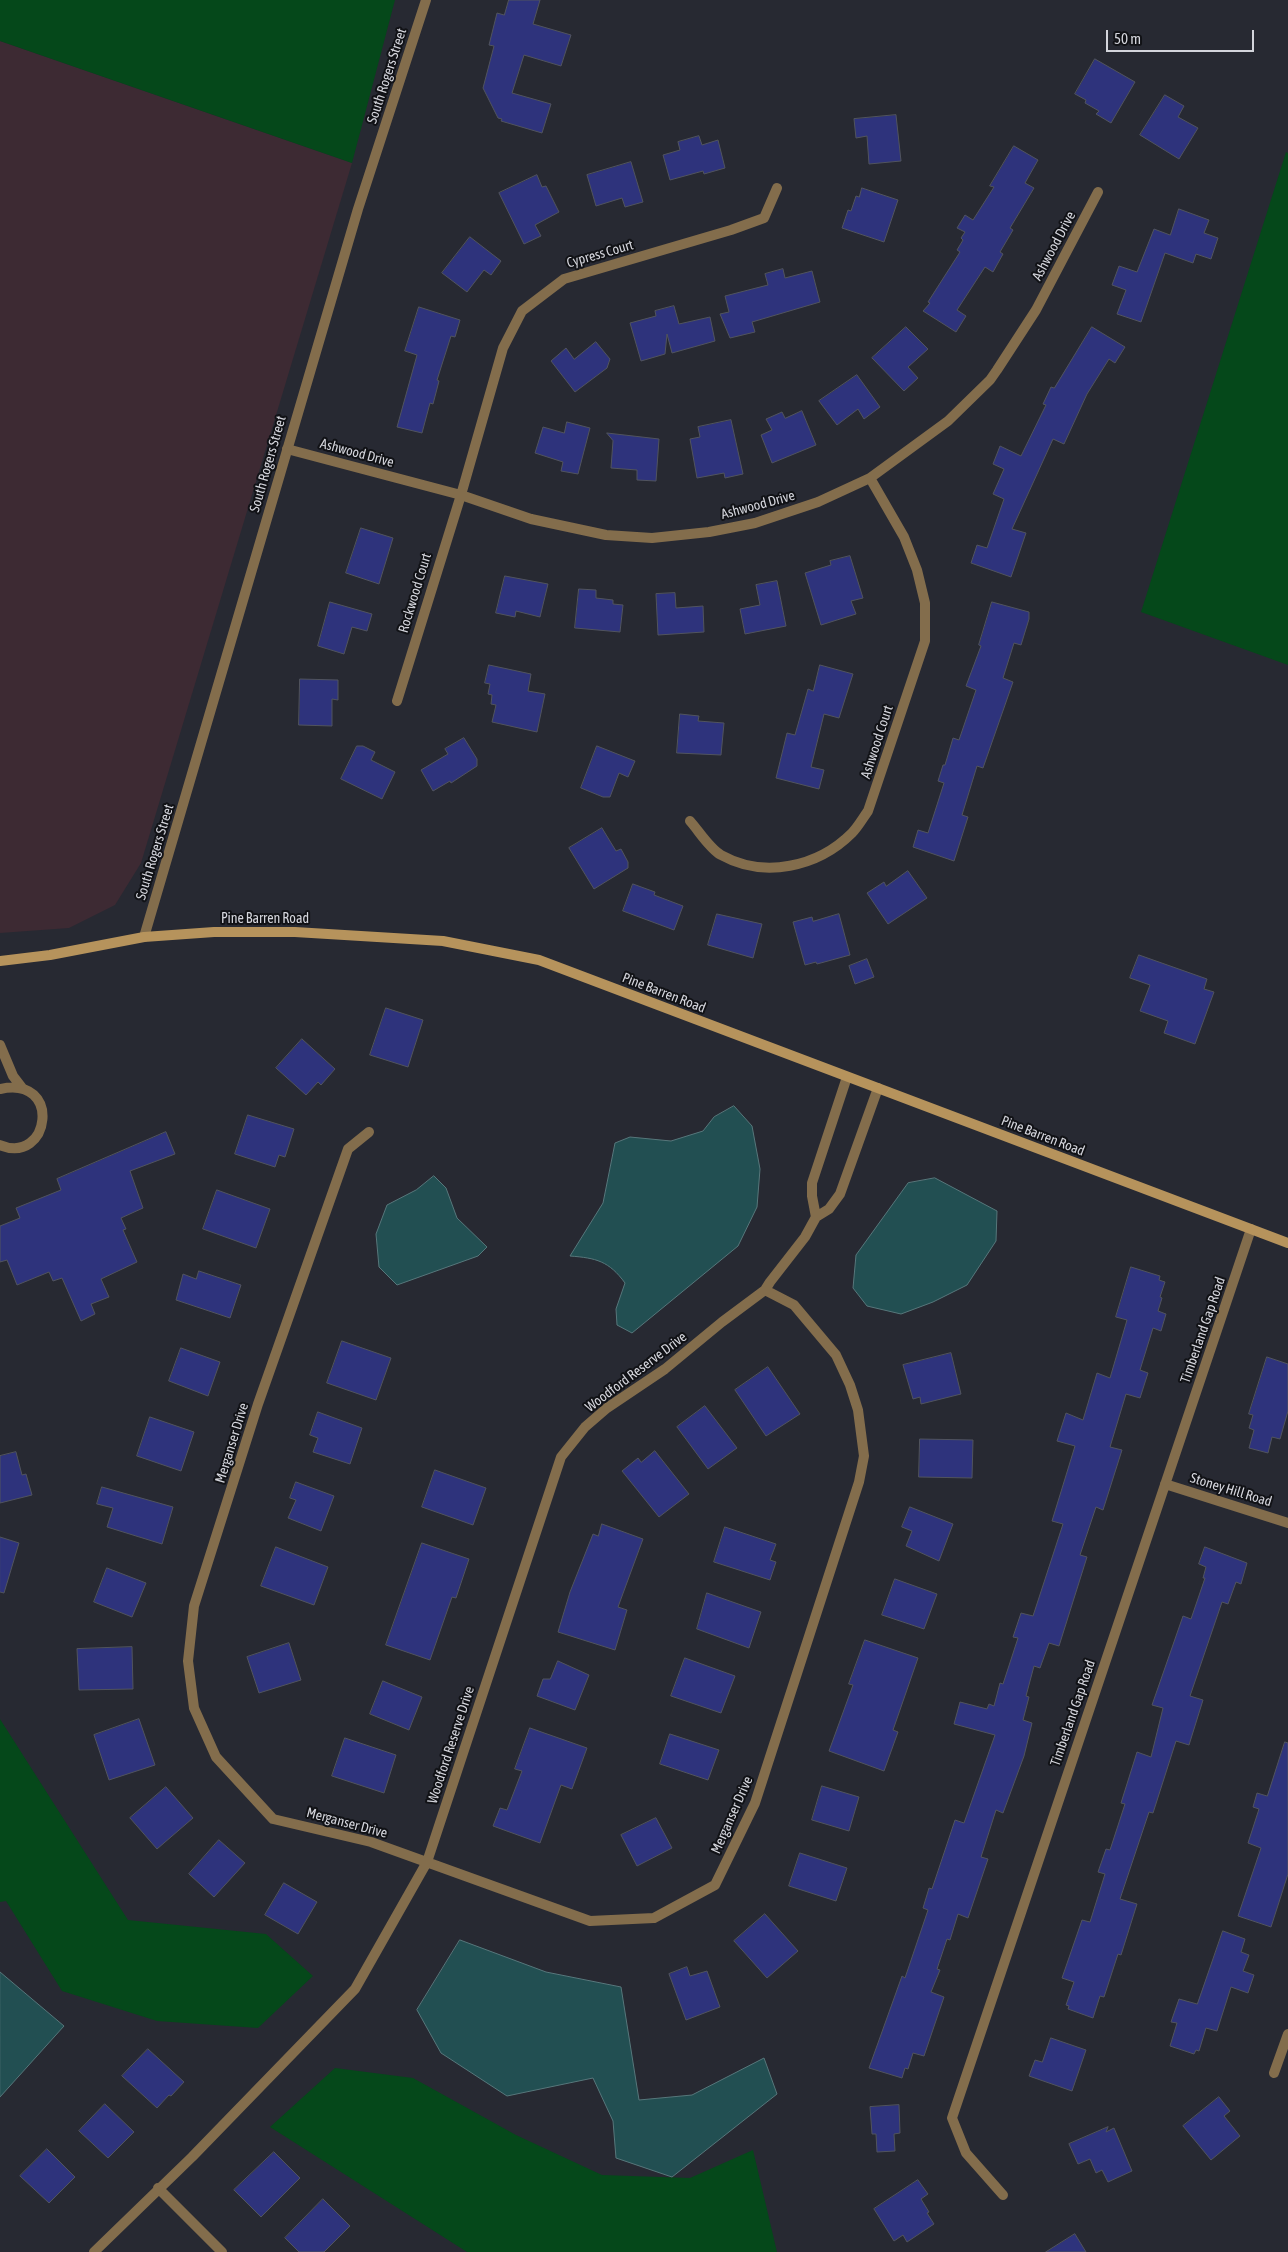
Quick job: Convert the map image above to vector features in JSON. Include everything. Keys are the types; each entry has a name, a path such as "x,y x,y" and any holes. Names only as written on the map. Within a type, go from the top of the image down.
{"main road":[{"name":"Pine Barren Road","path":"0,961 50,955 144,937 214,932 295,932 443,941 539,960 1288,1243"}],"street":[{"name":"South Rogers Street","path":"144,937 358,209 426,0"},
{"name":"Cypress Court","path":"461,495 503,348 522,311 564,279 731,230 764,218 778,188"},
{"name":"Ashwood Drive","path":"287,449 461,495 531,519 606,535 652,538 709,532 755,523 818,502 870,478 948,421 990,380 1036,310 1098,192"},
{"name":"Ashwood Court","path":"690,821 720,854 744,864 766,868 790,866 812,860 833,850 854,832 868,811 924,641 924,603 917,570 909,547 870,478"},
{"name":"Rockwood Court","path":"397,700 461,495"},
{"path":"0,1045 13,1076 24,1088 34,1095 41,1105 44,1117 42,1129 35,1139 25,1146 14,1148 0,1145"},
{"path":"816,1217 812,1196 812,1183 847,1077"},
{"path":"0,1090 12,1087 24,1088"},
{"name":"Woodford Reserve Drive","path":"94,2252 192,2157 355,1989 427,1862 561,1457 585,1427 607,1408 665,1369 722,1322 766,1290 770,1282 805,1237 816,1217 829,1209 840,1194 878,1088"},
{"name":"Merganser Drive","path":"369,1132 348,1149 258,1404 194,1606 188,1661 194,1708 216,1757 273,1819 371,1842 590,1921 654,1918 716,1885 755,1803 860,1482 864,1456 858,1410 850,1385 836,1355 794,1305 766,1290"},
{"name":"Timberland Gap Road","path":"1004,2195 966,2153 952,2118 1251,1229"},
{"name":"Stoney Hill Road","path":"1165,1484 1288,1523"},
{"path":"1274,2073 1288,2034"},
{"path":"158,2188 222,2252"}],"shaded area":[{"path":"0,41 352,163 141,863 115,905 69,928 0,933"},
{"path":"734,1106 752,1126 760,1169 757,1207 738,1246 632,1333 617,1325 616,1309 625,1283 613,1270 601,1262 570,1256 603,1203 615,1143 630,1137 671,1141 703,1131 714,1117"},
{"path":"434,1176 446,1188 457,1218 487,1247 478,1256 397,1285 379,1267 376,1234 387,1205 416,1190"},
{"path":"935,1178 997,1211 996,1241 967,1285 933,1302 901,1314 867,1306 853,1288 856,1255 908,1183"},
{"path":"460,1940 546,1972 621,1987 639,2100 692,2095 764,2058 777,2094 672,2177 616,2158 613,2121 593,2078 507,2096 441,2053 417,2010"},
{"path":"0,1972 64,2026 0,2097"}],"green space":[{"path":"0,0 395,0 352,163 0,41"},
{"path":"1286,152 1288,153 1288,665 1141,612"},
{"path":"0,1719 128,1920 266,1934 313,1976 258,2028 157,2021 62,1991 6,1901 0,1902"},
{"path":"335,2068 413,2078 516,2135 602,2175 690,2178 753,2150 777,2252 467,2252 270,2127"}],"building":[{"path":"509,0 540,0 533,24 571,35 561,66 524,55 512,93 551,104 542,133 501,121 502,119 498,118 483,88 494,46 489,45 497,13 504,15"},
{"path":"1095,59 1135,82 1111,123 1096,114 1099,111 1085,103 1086,100 1075,94"},
{"path":"1165,95 1184,106 1178,117 1198,128 1179,159 1140,135"},
{"path":"896,115 901,161 869,164 867,136 856,138 854,119"},
{"path":"699,136 702,145 718,140 725,168 704,174 703,171 670,180 663,155 680,150 678,142"},
{"path":"1014,146 1038,160 1025,183 1034,188 1010,228 1013,230 1000,252 1003,254 993,272 985,267 957,310 966,316 956,332 923,311 930,303 928,302 960,252 957,250 965,232 957,228 965,215 973,220 994,187 990,186"},
{"path":"631,162 643,202 625,207 622,198 596,206 587,175"},
{"path":"537,175 542,187 546,186 559,212 535,225 541,236 524,244 499,193"},
{"path":"862,188 898,200 884,242 842,228 848,210 851,211 856,196 859,197"},
{"path":"1179,209 1209,220 1204,233 1218,238 1211,259 1196,254 1193,263 1165,253 1141,322 1117,314 1126,290 1112,285 1119,266 1137,272 1154,229 1170,235"},
{"path":"470,237 501,261 491,275 484,270 467,292 442,273"},
{"path":"783,269 785,278 812,271 820,302 752,322 755,332 730,338 720,314 729,312 725,296 768,285 765,274"},
{"path":"674,306 679,324 710,317 715,341 672,353 667,334 665,354 641,361 630,323 656,316 655,311"},
{"path":"419,307 460,320 455,337 451,336 437,380 439,381 433,404 430,403 422,433 397,427 417,355 405,351"},
{"path":"906,327 928,349 908,367 918,378 904,391 872,358"},
{"path":"1092,327 1125,347 1115,363 1109,359 1087,394 1064,444 1053,439 1012,529 1026,533 1011,577 971,563 977,545 987,548 1004,499 993,494 1004,469 993,464 1000,446 1021,456 1046,405 1043,404 1051,387 1054,388"},
{"path":"596,342 610,359 607,368 575,392 551,361 566,348 574,359"},
{"path":"857,375 880,407 864,419 858,409 837,425 819,401"},
{"path":"802,411 816,445 772,463 761,435 772,430 766,419 782,412 785,418"},
{"path":"731,420 743,474 725,478 724,473 697,478 690,439 700,437 698,427"},
{"path":"567,422 590,428 578,474 561,471 563,462 535,453 543,427 564,433"},
{"path":"607,433 659,439 656,481 637,480 637,470 611,468 613,441"},
{"path":"361,528 393,538 379,584 346,573"},
{"path":"850,556 863,598 851,601 856,614 821,625 805,573 831,565 830,561"},
{"path":"505,576 548,584 540,617 516,611 515,617 496,613"},
{"path":"777,581 786,626 745,634 740,609 760,605 756,585"},
{"path":"579,589 596,590 596,598 613,600 613,604 623,605 620,632 575,628"},
{"path":"675,593 676,608 703,606 704,632 658,635 656,594"},
{"path":"330,602 372,614 367,631 352,627 344,654 318,646"},
{"path":"992,602 1029,612 1029,619 1021,645 1014,643 1003,678 1013,682 983,768 977,766 962,815 968,817 954,861 913,847 918,830 928,833 944,783 938,781 943,765 945,765 953,738 959,740 976,690 966,686 981,646 979,645"},
{"path":"489,665 531,674 528,691 545,694 537,732 492,722 496,705 491,704 492,695 488,694 490,684 485,683"},
{"path":"820,665 853,674 839,718 824,714 811,767 824,770 819,789 776,778 787,733 795,735 808,689 813,691"},
{"path":"300,679 338,680 338,700 332,699 332,726 299,725"},
{"path":"680,714 699,716 698,721 724,723 721,755 677,753"},
{"path":"464,738 477,759 477,766 451,783 450,781 433,791 421,770 448,754 445,749"},
{"path":"357,746 363,746 375,752 371,760 395,772 382,799 341,779"},
{"path":"597,746 635,761 628,777 619,773 610,797 603,797 581,788"},
{"path":"602,828 616,851 621,849 628,862 628,868 594,889 569,848"},
{"path":"908,871 927,898 888,924 867,893 884,882 886,886"},
{"path":"633,884 655,892 654,895 683,906 674,930 623,911"},
{"path":"717,914 762,924 753,958 708,945"},
{"path":"839,914 850,955 817,964 816,962 805,965 793,922 812,917 813,921"},
{"path":"1139,955 1207,979 1204,989 1214,992 1195,1044 1164,1033 1168,1021 1140,1011 1150,985 1130,978"},
{"path":"867,959 874,977 855,984 849,966"},
{"path":"386,1008 423,1020 408,1067 370,1055"},
{"path":"302,1039 335,1069 321,1085 318,1082 306,1095 276,1068"},
{"path":"248,1115 294,1129 285,1157 279,1155 275,1167 235,1154"},
{"path":"166,1132 175,1154 130,1171 143,1208 121,1218 126,1229 123,1230 137,1262 101,1279 109,1297 91,1304 95,1314 81,1321 62,1278 53,1281 49,1272 17,1285 7,1260 0,1262 0,1226 20,1218 16,1208 61,1190 57,1179"},
{"path":"217,1190 270,1209 256,1248 203,1229"},
{"path":"1131,1267 1160,1276 1159,1280 1165,1282 1158,1311 1166,1314 1161,1331 1153,1328 1140,1370 1148,1373 1140,1398 1126,1394 1110,1447 1122,1450 1103,1510 1096,1507 1080,1555 1087,1557 1059,1646 1049,1643 1040,1668 1034,1666 1026,1696 1029,1697 1023,1720 1032,1723 1024,1756 1003,1813 996,1810 981,1857 988,1859 968,1918 958,1914 950,1940 947,1939 937,1969 940,1970 931,1992 944,1997 924,2056 913,2053 908,2069 905,2068 902,2078 869,2068 902,1976 905,1978 928,1910 923,1908 929,1888 932,1889 955,1820 964,1823 995,1735 954,1724 960,1702 987,1709 989,1704 994,1706 1000,1683 1003,1684 1018,1638 1013,1637 1021,1613 1033,1616 1063,1524 1052,1521 1075,1446 1057,1441 1066,1413 1083,1420 1097,1373 1110,1378 1127,1320 1116,1317"},
{"path":"199,1271 241,1285 230,1318 176,1300 183,1274 196,1279"},
{"path":"342,1341 391,1358 376,1400 327,1383"},
{"path":"181,1348 220,1362 208,1396 169,1381"},
{"path":"951,1353 961,1394 921,1404 920,1397 913,1399 903,1365"},
{"path":"1267,1357 1288,1364 1288,1411 1280,1439 1272,1437 1268,1453 1249,1448 1254,1430 1249,1428 1253,1415 1249,1414"},
{"path":"768,1367 800,1414 766,1436 735,1390"},
{"path":"705,1406 737,1448 708,1469 677,1427"},
{"path":"318,1412 362,1428 350,1464 313,1452 318,1438 310,1435"},
{"path":"150,1417 194,1432 181,1471 137,1456"},
{"path":"920,1439 973,1440 972,1478 919,1477"},
{"path":"655,1451 689,1494 659,1517 622,1471 638,1458 641,1462"},
{"path":"16,1452 22,1475 26,1474 32,1495 0,1503 0,1456"},
{"path":"435,1470 486,1488 473,1525 422,1507"},
{"path":"296,1482 334,1496 321,1531 288,1518 296,1500 290,1498"},
{"path":"102,1487 173,1507 162,1544 107,1527 113,1508 97,1504"},
{"path":"910,1507 953,1524 939,1561 906,1546 912,1531 902,1527"},
{"path":"602,1524 643,1539 618,1607 627,1610 615,1650 558,1632 570,1592 593,1534 598,1536"},
{"path":"725,1527 776,1544 770,1560 776,1562 770,1580 714,1562"},
{"path":"0,1537 19,1543 4,1593 0,1592"},
{"path":"422,1543 469,1559 456,1598 452,1597 430,1660 386,1645"},
{"path":"276,1547 328,1567 314,1605 261,1586"},
{"path":"1205,1547 1247,1563 1241,1584 1236,1582 1228,1604 1222,1602 1190,1696 1203,1700 1189,1745 1176,1741 1153,1813 1149,1812 1120,1899 1137,1904 1121,1955 1118,1954 1104,1997 1100,1996 1093,2018 1068,2009 1069,2006 1066,2005 1074,1982 1062,1978 1082,1920 1090,1922 1105,1874 1098,1872 1106,1849 1110,1850 1125,1804 1121,1803 1137,1752 1151,1757 1163,1708 1152,1705 1183,1616 1191,1619 1205,1578 1203,1578 1206,1567 1199,1564"},
{"path":"107,1568 146,1583 132,1617 94,1602"},
{"path":"895,1579 937,1594 924,1629 882,1615"},
{"path":"707,1593 761,1612 749,1648 697,1629"},
{"path":"865,1640 918,1658 893,1730 898,1732 884,1771 829,1751 853,1685 849,1684"},
{"path":"289,1643 301,1680 259,1693 247,1657"},
{"path":"132,1647 133,1689 79,1690 77,1649"},
{"path":"685,1658 735,1676 721,1713 671,1696"},
{"path":"558,1661 589,1675 575,1710 537,1696 543,1679 550,1679"},
{"path":"383,1681 422,1697 409,1730 370,1714"},
{"path":"139,1719 155,1765 109,1780 94,1735"},
{"path":"530,1728 587,1748 572,1789 561,1785 540,1843 493,1826 500,1808 507,1810 522,1771 515,1769"},
{"path":"670,1734 719,1750 708,1780 660,1764"},
{"path":"345,1738 396,1755 384,1793 332,1776"},
{"path":"1285,1742 1288,1743 1288,1874 1271,1927 1238,1916 1261,1848 1248,1843 1259,1809 1253,1807 1257,1793 1267,1796"},
{"path":"822,1786 859,1797 849,1831 812,1820"},
{"path":"166,1787 193,1818 157,1849 130,1818"},
{"path":"656,1818 672,1848 637,1866 621,1835"},
{"path":"219,1840 245,1863 214,1897 189,1874"},
{"path":"800,1853 847,1868 836,1901 789,1886"},
{"path":"284,1883 317,1902 298,1934 265,1915"},
{"path":"765,1914 798,1951 767,1978 734,1941"},
{"path":"1223,1931 1245,1939 1241,1952 1249,1955 1243,1971 1254,1975 1248,1993 1231,1987 1217,2031 1206,2028 1199,2051 1196,2050 1194,2054 1170,2046 1177,2023 1171,2022 1179,1999 1197,2004"},
{"path":"687,1967 690,1976 707,1971 720,2007 686,2020 669,1974"},
{"path":"1051,2038 1086,2050 1072,2091 1029,2076 1035,2060 1042,2062"},
{"path":"148,2049 184,2082 157,2108 122,2076"},
{"path":"1219,2097 1230,2111 1224,2116 1240,2136 1211,2160 1183,2126"},
{"path":"105,2104 134,2132 108,2158 79,2131"},
{"path":"899,2105 900,2133 894,2134 895,2151 877,2152 876,2134 872,2134 870,2107"},
{"path":"1108,2127 1106,2132 1114,2128 1132,2171 1108,2182 1102,2170 1096,2173 1090,2159 1078,2164 1069,2144"},
{"path":"47,2149 75,2177 49,2203 20,2176"},
{"path":"274,2152 300,2178 261,2217 234,2190"},
{"path":"918,2180 928,2194 921,2199 934,2224 907,2242 903,2235 894,2241 874,2209"},
{"path":"323,2199 350,2226 324,2252 299,2252 285,2238"},
{"path":"1075,2234 1086,2252 1046,2252"}]}
